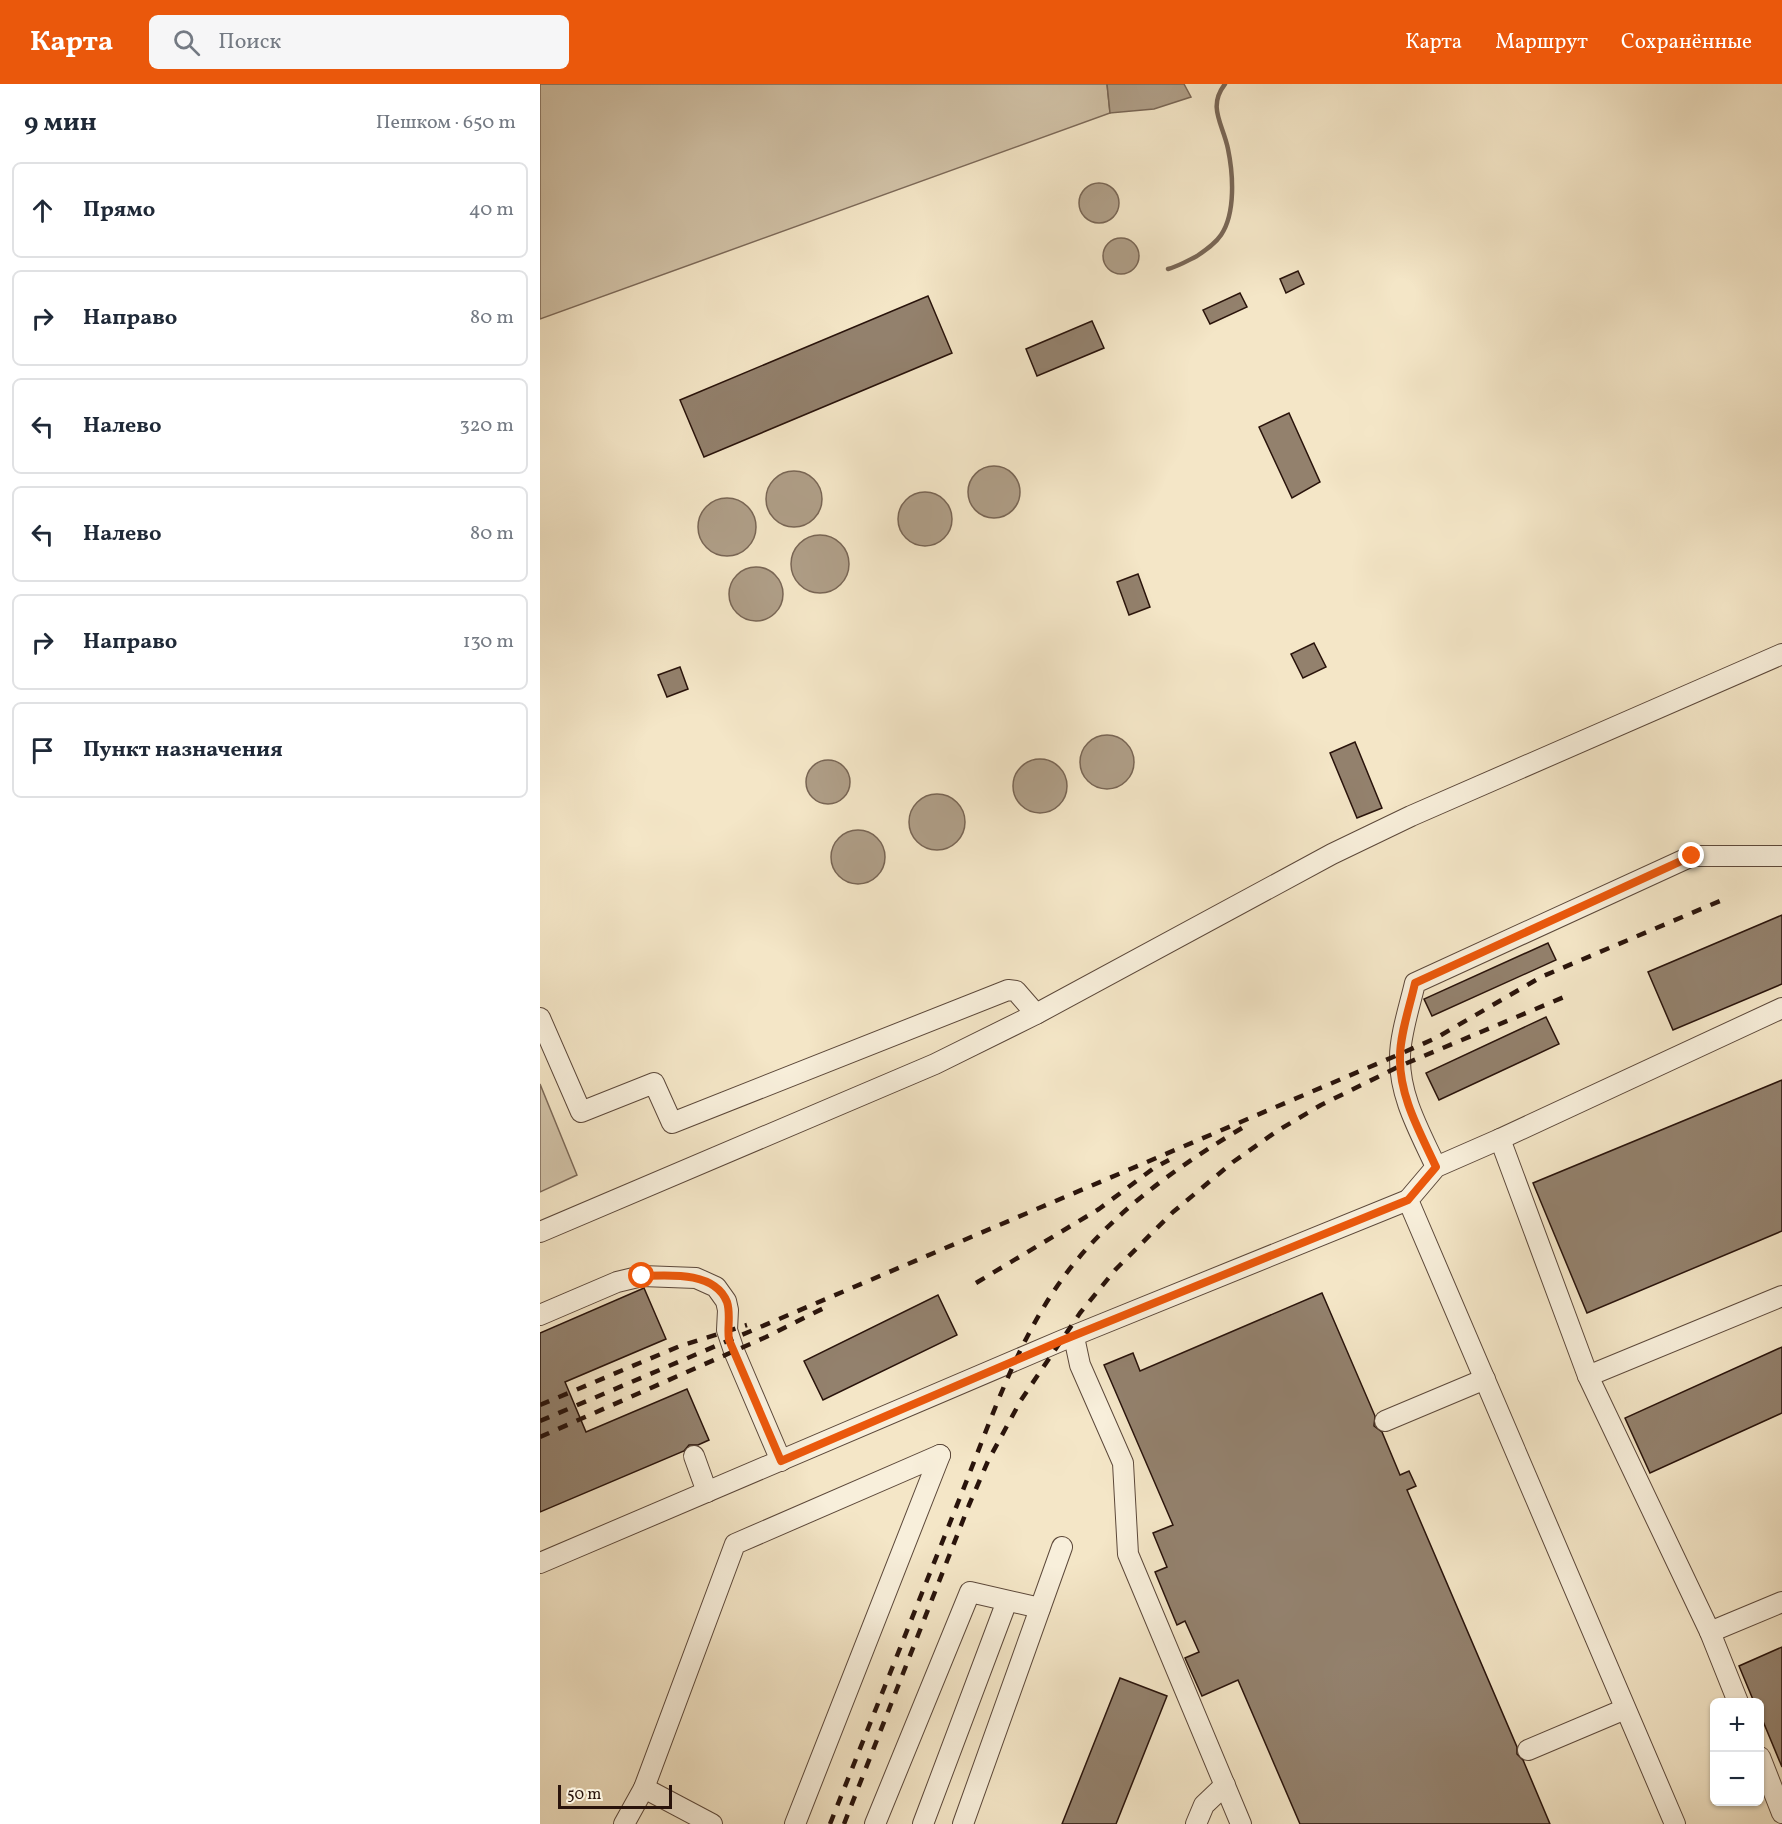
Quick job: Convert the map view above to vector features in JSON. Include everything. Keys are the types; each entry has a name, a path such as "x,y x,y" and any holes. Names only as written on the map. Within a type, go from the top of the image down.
{"street":[{"path":"540,1232 935,1064 1036,1014 1342,849 1421,812 1782,654"},
{"path":"1436,1167 1409,1106 1401,1077 1400,1054 1415,983 1692,856 1782,856"},
{"path":"540,1018 581,1112 654,1083 672,1123 1008,990 1016,991 1036,1014"},
{"path":"540,1563 1074,1336 1408,1200 1436,1167 1782,1008"},
{"path":"1500,1139 1588,1376 1710,1632 1736,1698"},
{"path":"1408,1200 1675,1824"},
{"path":"540,1315 617,1282 642,1276 696,1278 716,1287 726,1301 727,1330 734,1351 781,1461"},
{"path":"1588,1376 1782,1296"},
{"path":"1074,1336 1080,1365 1123,1463 1128,1554 1241,1824"},
{"path":"1385,1421 1485,1378"},
{"path":"624,1824 644,1788 735,1545 940,1455 795,1824"},
{"path":"694,1456 707,1492"},
{"path":"963,1824 1062,1546"},
{"path":"875,1824 970,1592 1040,1608"},
{"path":"923,1824 1007,1600"},
{"path":"1710,1632 1782,1602"},
{"path":"1528,1750 1625,1709"},
{"path":"1764,1767 1782,1813"},
{"path":"1196,1824 1204,1805 1225,1785"},
{"path":"644,1788 712,1824"}],"shaded area":[{"path":"540,84 1107,84 1110,113 540,319"},
{"path":"1107,84 1184,84 1191,97 1154,109 1110,113"},
{"path":"1099,183 1107,184 1113,189 1118,195 1118,211 1113,217 1107,222 1099,223 1091,222 1085,217 1080,211 1079,203 1080,195 1085,189 1091,184"},
{"path":"1121,238 1134,243 1139,256 1134,269 1121,274 1108,269 1103,256 1108,243"},
{"path":"989,466 999,466 1013,473 1020,492 1013,511 999,518 989,518 979,514 972,507 968,497 968,487 972,477 979,470"},
{"path":"789,471 799,471 814,479 820,488 822,499 820,510 814,519 799,527 789,527 778,522 771,515 766,504 766,494 771,483 778,476"},
{"path":"920,492 930,492 940,496 948,504 952,519 948,534 940,542 930,546 920,546 910,542 902,534 898,524 898,514 902,504 910,496"},
{"path":"727,498 743,503 751,511 756,527 751,543 743,551 727,556 711,551 703,543 698,527 703,511 711,503"},
{"path":"820,535 831,537 844,548 849,564 847,575 836,588 820,593 809,591 796,580 791,564 793,553 804,540"},
{"path":"756,567 766,569 775,575 781,584 783,594 781,604 775,613 766,619 756,621 746,619 737,613 731,604 729,594 731,584 737,575 746,569"},
{"path":"1102,735 1112,735 1122,739 1130,747 1134,762 1130,777 1122,785 1112,789 1102,789 1092,785 1084,777 1080,767 1080,757 1084,747 1092,739"},
{"path":"1035,759 1045,759 1055,763 1063,771 1067,786 1063,801 1055,809 1045,813 1035,813 1025,809 1017,801 1013,791 1013,781 1017,771 1025,763"},
{"path":"828,760 844,766 850,782 844,798 828,804 812,798 806,782 812,766"},
{"path":"937,794 948,796 957,802 963,811 965,822 963,833 957,842 948,848 937,850 926,848 917,842 911,833 909,822 911,811 917,802 926,796"},
{"path":"853,830 863,830 873,834 881,842 885,857 881,872 873,880 863,884 853,884 843,880 835,872 831,862 831,852 835,842 843,834"},
{"path":"540,1084 577,1175 540,1192"}],"building":[{"path":"1298,271 1304,284 1286,293 1280,279"},
{"path":"1240,293 1247,307 1210,324 1203,310"},
{"path":"928,296 952,353 704,457 680,400"},
{"path":"1092,321 1104,348 1037,376 1026,349"},
{"path":"1289,413 1320,482 1292,498 1259,427"},
{"path":"1138,574 1150,607 1129,615 1117,582"},
{"path":"1314,643 1326,667 1303,678 1291,654"},
{"path":"680,667 688,689 667,697 658,675"},
{"path":"1355,742 1382,808 1357,818 1330,753"},
{"path":"1782,915 1782,984 1673,1030 1648,972"},
{"path":"1548,943 1556,960 1432,1016 1424,999"},
{"path":"1546,1017 1559,1044 1439,1100 1426,1073"},
{"path":"1782,1080 1782,1231 1587,1313 1533,1183"},
{"path":"644,1288 666,1339 565,1382 586,1432 687,1389 709,1440 698,1445 689,1445 684,1451 540,1512 540,1333"},
{"path":"1322,1293 1375,1416 1374,1426 1382,1432 1400,1475 1409,1471 1416,1486 1407,1490 1517,1747 1517,1754 1523,1760 1550,1824 1300,1824 1238,1680 1202,1696 1185,1658 1199,1652 1185,1621 1177,1625 1155,1572 1167,1567 1153,1533 1173,1525 1104,1365 1133,1353 1140,1371"},
{"path":"938,1295 957,1335 823,1400 804,1361"},
{"path":"1782,1347 1782,1413 1650,1473 1625,1418"},
{"path":"1782,1647 1782,1767 1764,1724 1764,1698 1752,1698 1739,1666"},
{"path":"1120,1678 1167,1696 1116,1824 1062,1824"}],"waterway":[{"path":"1168,269 1197,256 1213,244 1226,226 1232,193 1231,169 1217,108 1217,100 1225,84"}],"railway":[{"path":"540,1421 1400,1054 1436,1038 1541,977 1727,898"},
{"path":"844,1824 988,1461 1021,1400 1080,1313 1116,1269 1173,1212 1233,1162 1277,1131 1321,1105 1400,1066 1564,997"},
{"path":"830,1824 1009,1375 1056,1287 1094,1241 1133,1204 1153,1187 1242,1128"},
{"path":"976,1283 1099,1209 1154,1168 1169,1160"},
{"path":"540,1437 766,1337 824,1308"},
{"path":"540,1405 680,1346 747,1325"}],"route":[{"path":"642,1276 696,1278 716,1287 722,1294 728,1310 729,1340 781,1461 1063,1340 1408,1200 1436,1167 1409,1106 1401,1077 1400,1054 1415,983 1692,856"}]}
